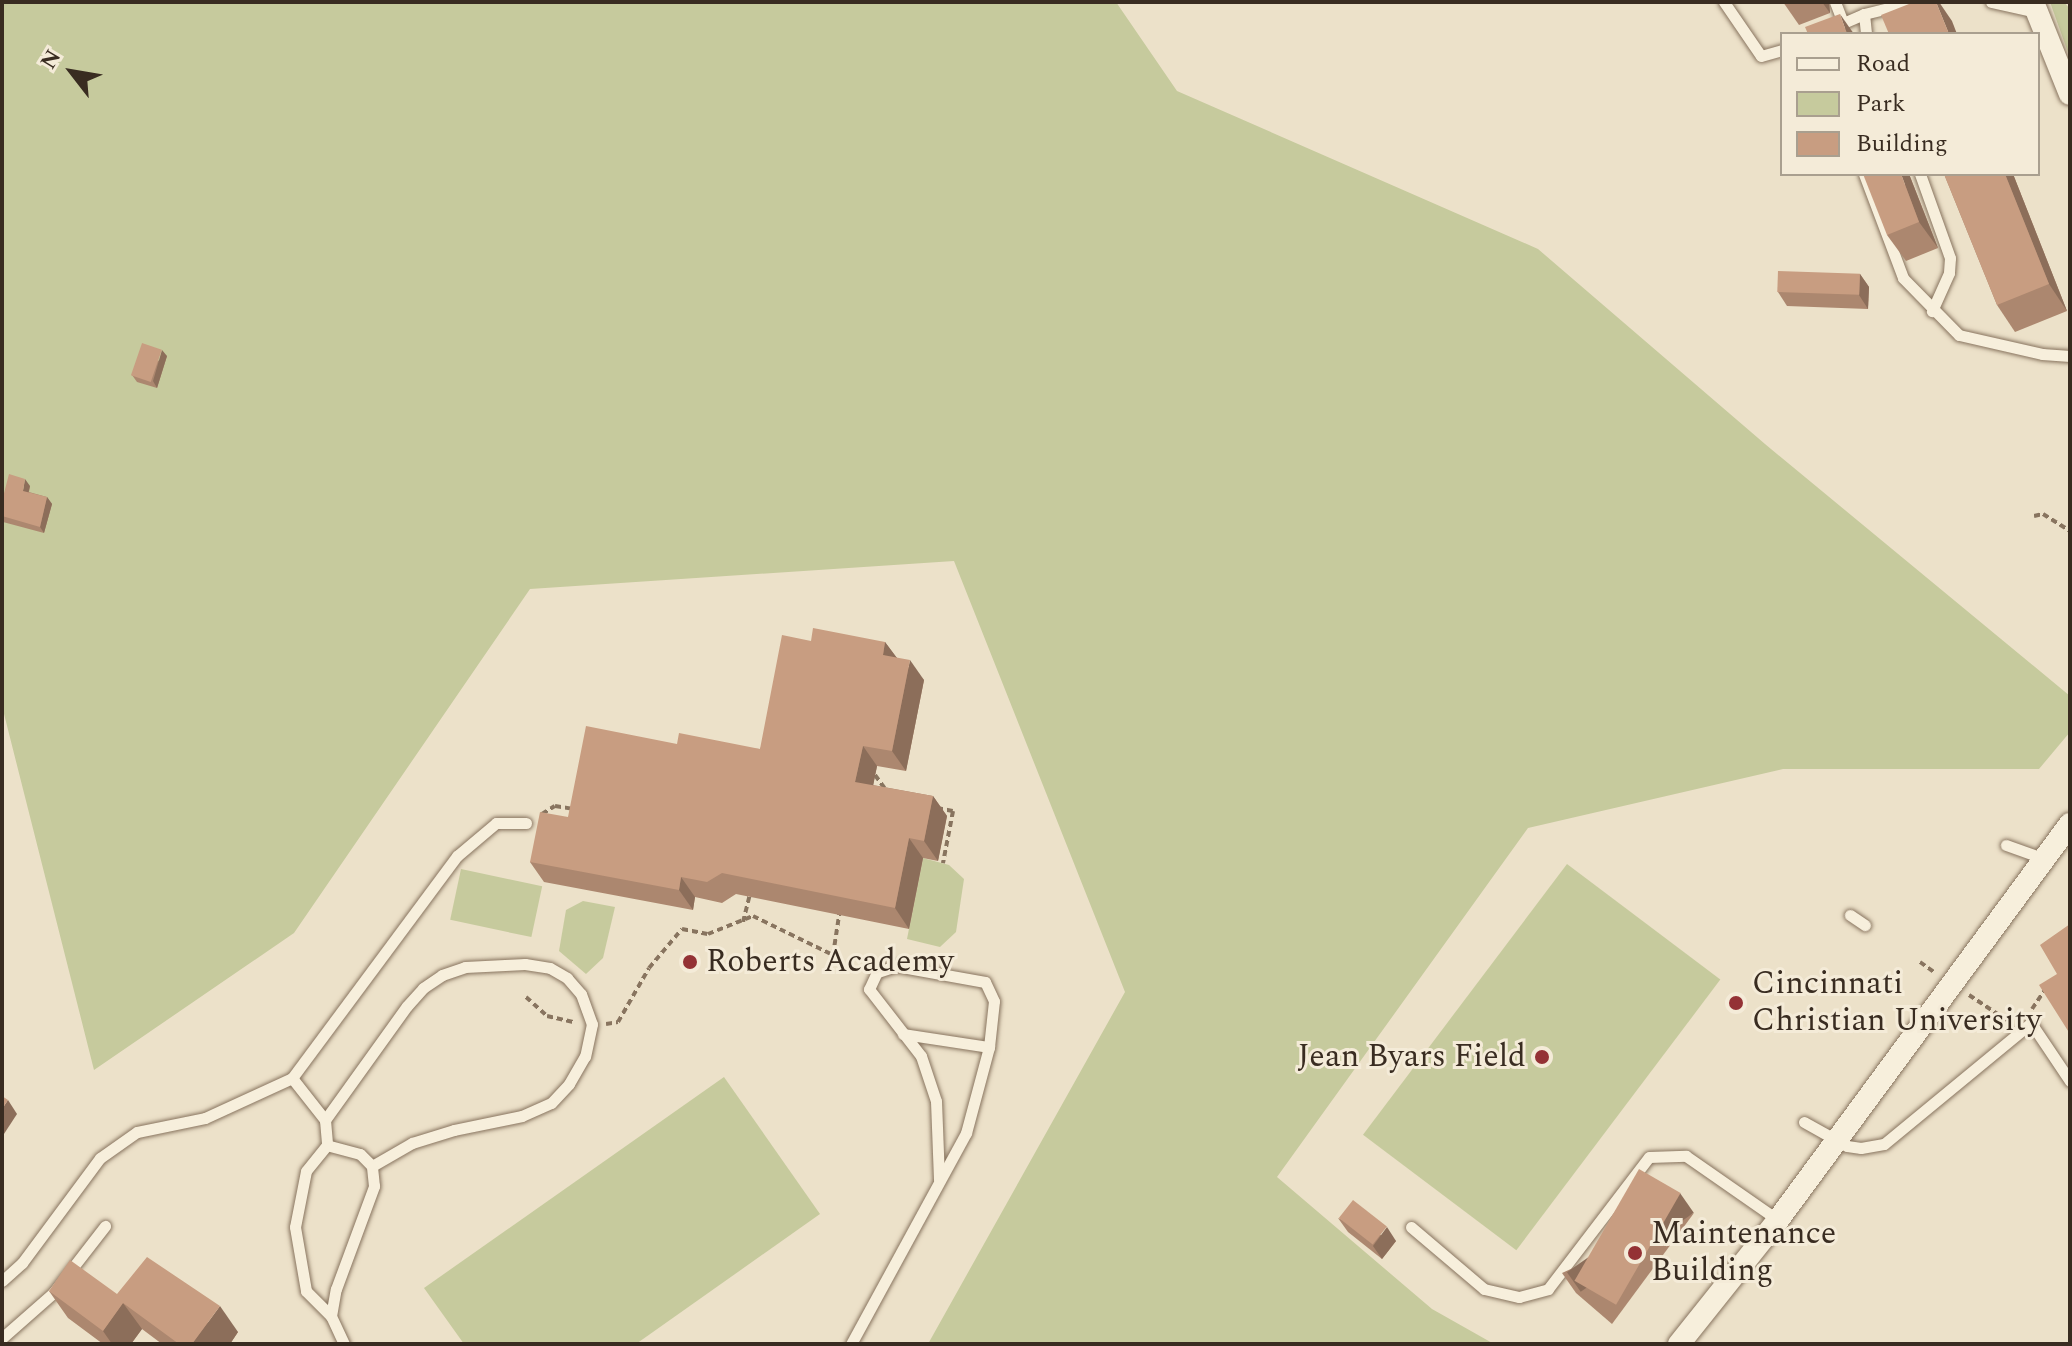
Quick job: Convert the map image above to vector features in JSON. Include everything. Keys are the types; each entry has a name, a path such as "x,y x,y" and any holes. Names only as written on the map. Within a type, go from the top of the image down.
{"street":[{"path":"2034,7 2070,94"},
{"path":"1679,1344 1778,1220 2070,824"}],"lane":[{"path":"1724,2 1761,56 1780,51"},
{"path":"1835,2 1843,23"},
{"path":"1823,32 1864,14 1913,2"},
{"path":"1991,2 2034,7"},
{"path":"1864,14 1866,32"},
{"path":"1865,176 1903,278 1932,311 1959,335 2042,354 2070,356"},
{"path":"1921,176 1950,258 1949,273 1932,311"},
{"path":"2,1281 22,1263 100,1158 137,1132 205,1118 292,1078 457,856 496,823 526,823"},
{"path":"2006,845 2045,859"},
{"path":"1850,915 1865,925"},
{"path":"325,1120 407,1006 423,988 442,975 465,967 525,964 550,968 567,978 581,994 592,1024 585,1056 569,1084 551,1103 522,1116 454,1130 412,1143 372,1166"},
{"path":"851,1344 966,1133 989,1047 994,1001 985,982 896,966 877,972 869,989 921,1056 936,1101 939,1180"},
{"path":"1804,1122 1835,1142 1861,1148 1884,1144 2031,1023 2070,1081"},
{"path":"903,1034 989,1047"},
{"path":"292,1078 325,1120 327,1145 306,1171 295,1227 306,1291 331,1316 344,1344"},
{"path":"327,1145 360,1154 372,1166 374,1186 336,1289 331,1316"},
{"path":"1411,1227 1484,1289 1519,1297 1548,1289 1649,1157 1686,1156 1778,1220"},
{"path":"2,1338 53,1293 105,1226"}],"path":[{"path":"2034,516 2043,514 2070,531"},
{"path":"875,775 893,798"},
{"path":"923,805 953,811 943,863"},
{"path":"526,823 555,806 588,811"},
{"path":"743,922 750,892"},
{"path":"600,1024 618,1022 649,968 682,929 708,934 753,916 833,955 842,901"},
{"path":"1920,962 1938,975"},
{"path":"2027,1017 2050,983"},
{"path":"1966,993 2019,1029"},
{"path":"526,997 547,1016 574,1022"}],"green space":[{"path":"2,2 1116,2 1177,91 1538,249 1765,444 2070,696 2070,732 2039,769 1783,769 1528,828 1277,1177 1432,1309 1494,1344 928,1344 1125,992 954,561 530,589 294,933 94,1070 2,706"},
{"path":"2050,2 2064,2 2070,9 2070,58"},
{"path":"923,858 949,865 964,879 956,932 940,947 907,939"},
{"name":"Jean Byars Field","path":"1567,864 1720,980 1516,1250 1363,1135"},
{"path":"461,869 542,886 531,937 450,920"},
{"path":"583,901 615,907 603,958 586,974 559,951 566,910"},
{"path":"724,1077 820,1214 636,1344 464,1344 424,1288"}],"building":[{"path":"1914,2 1936,2 1948,32 1888,32 1881,15"},
{"path":"1840,14 1846,32 1807,32 1805,27"},
{"path":"1864,176 1902,176 1919,222 1887,235"},
{"path":"1945,176 2006,176 2049,284 1997,305"},
{"path":"1778,271 1860,274 1859,295 1777,292"},
{"path":"142,343 162,350 151,382 131,375"},
{"path":"9,474 25,479 23,491 47,497 40,527 2,516 2,501"},
{"path":"813,628 885,642 883,655 910,660 892,751 863,746 855,782 933,796 924,841 909,838 895,908 722,873 707,882 681,877 679,890 530,862 540,812 568,817 586,726 677,744 679,733 760,749 782,635 811,641"},
{"path":"2070,924 2070,1034 2039,985 2057,974 2040,945"},
{"name":"Maintenance Building","path":"1639,1169 1681,1193 1616,1305 1574,1281"},
{"path":"1353,1200 1387,1226 1373,1245 1339,1218"},
{"path":"147,1257 220,1306 192,1344 179,1344 123,1303 103,1331 49,1291 70,1260 117,1294"}],"place":[{"name":"Roberts Academy","path":"690,962"},
{"name":"Cincinnati Christian University","path":"1736,1003"},
{"name":"Jean Byars Field","path":"1542,1057"},
{"name":"Maintenance Building","path":"1635,1253"}]}
